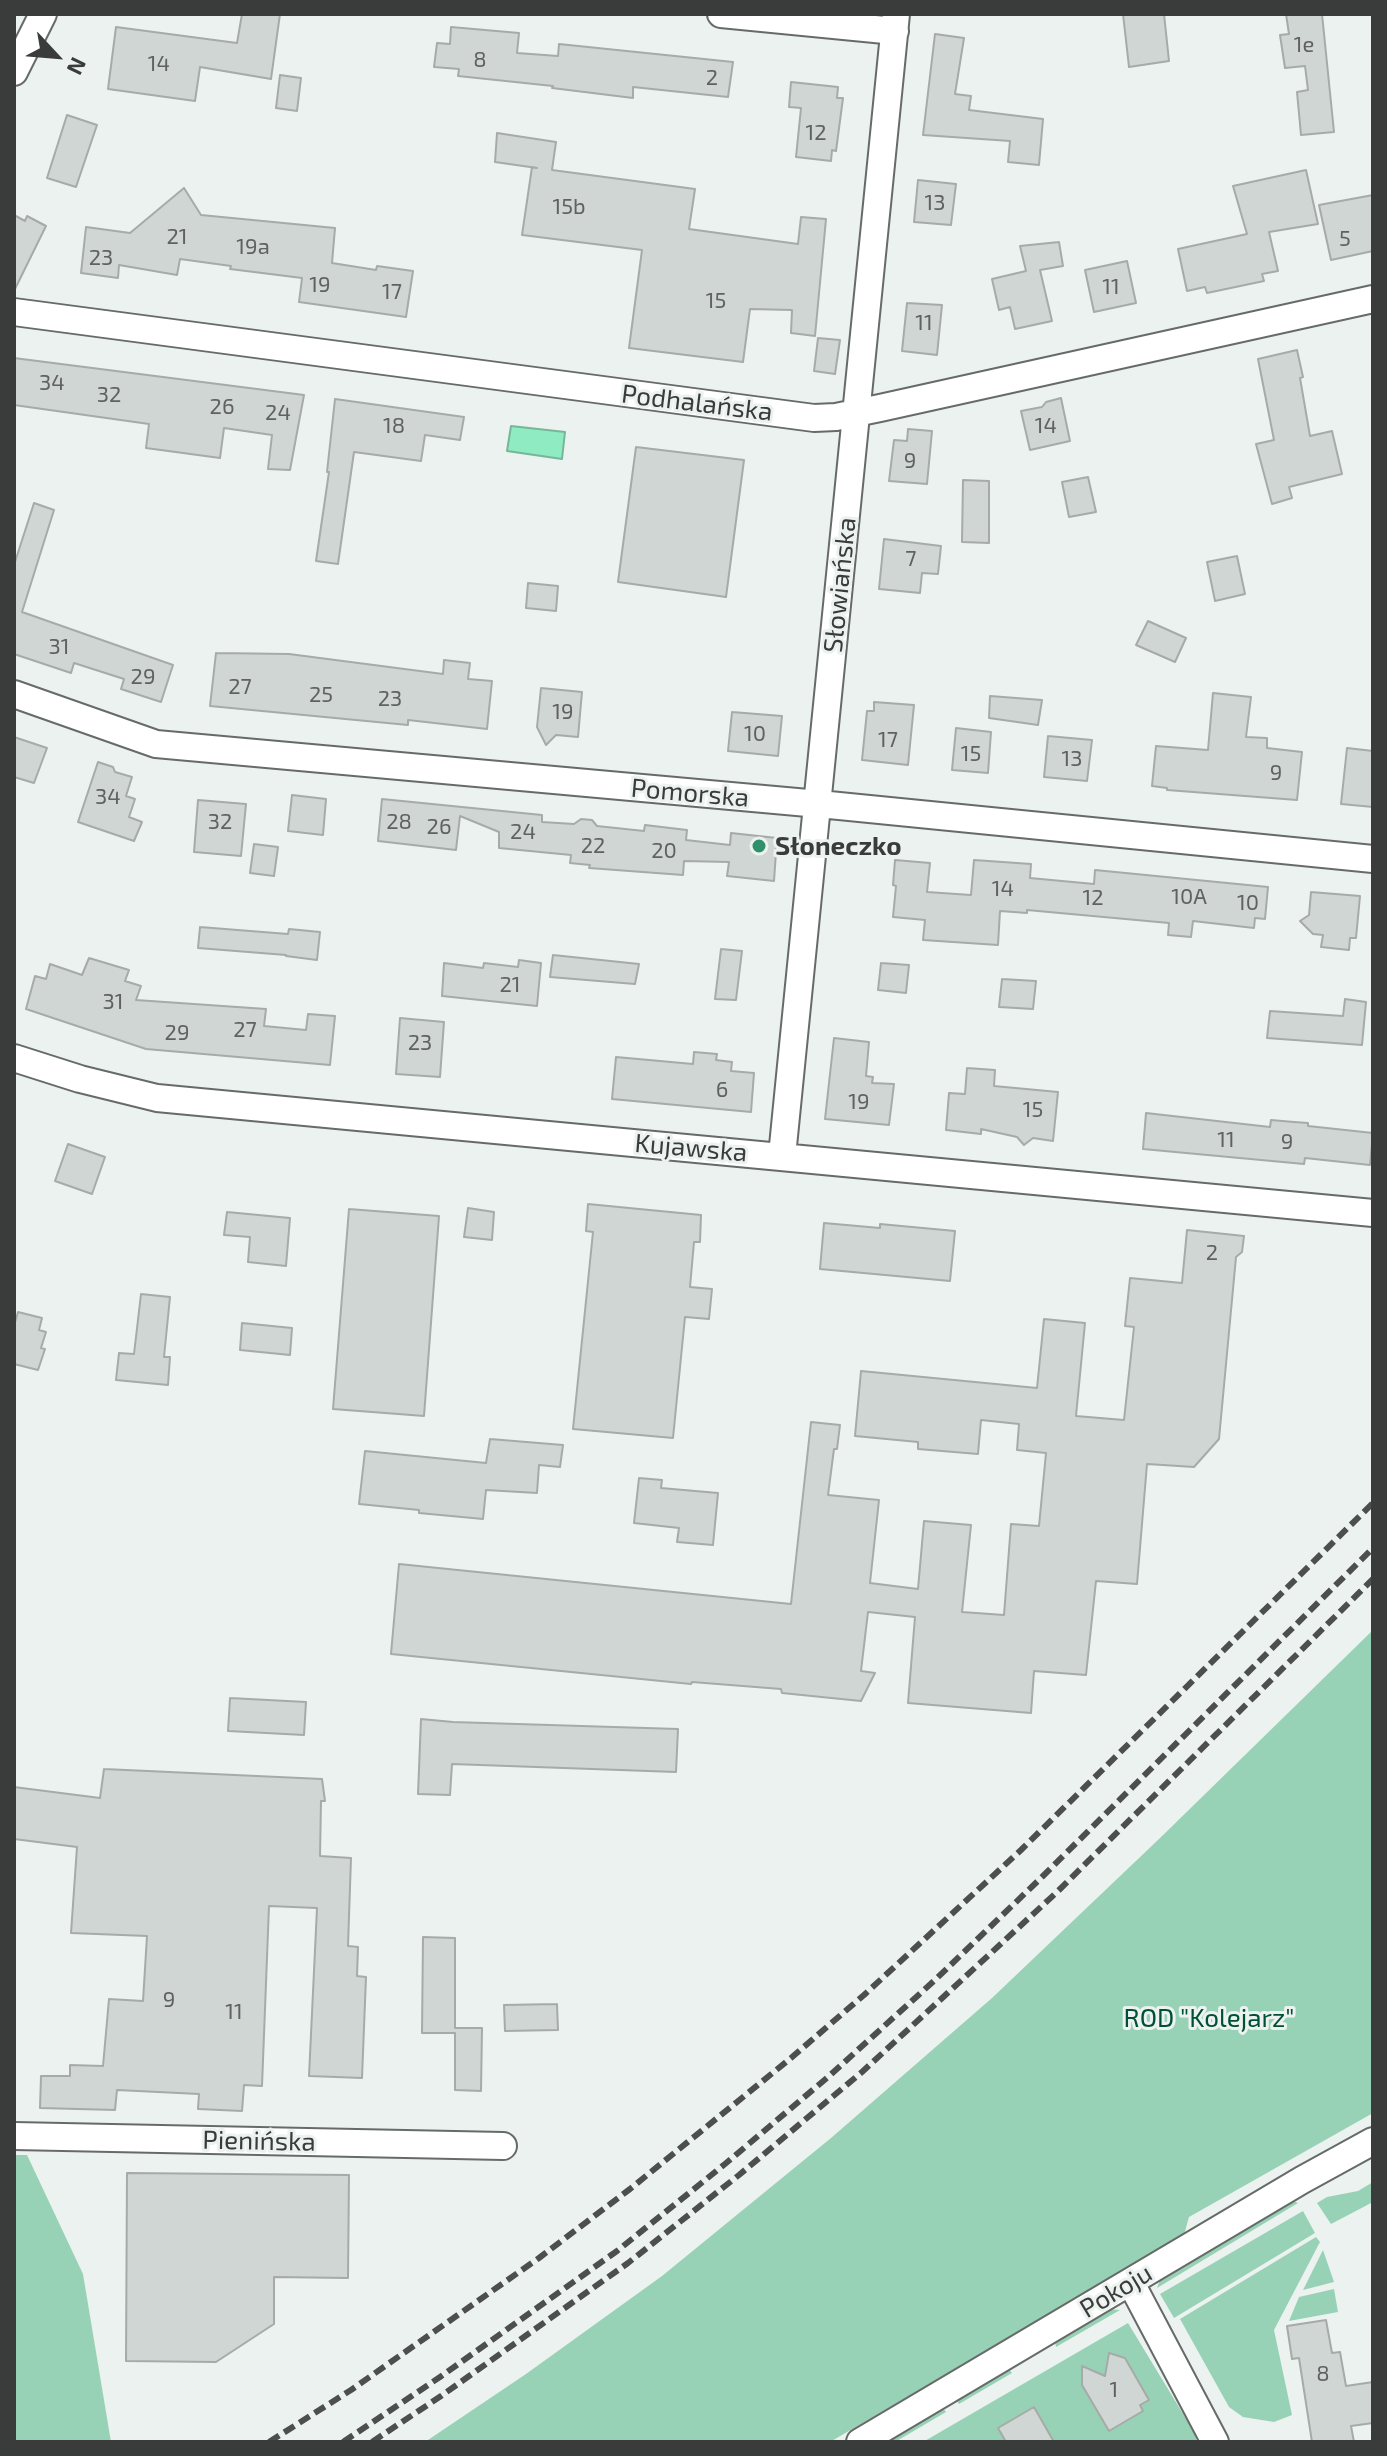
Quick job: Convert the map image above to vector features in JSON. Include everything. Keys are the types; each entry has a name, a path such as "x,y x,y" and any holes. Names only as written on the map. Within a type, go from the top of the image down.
{"street":[{"path":"14,72 43,14"},
{"path":"721,14 896,22"},
{"name":"Słowiańska","path":"782,1156 896,22"},
{"name":"Podhalańska","path":"14,312 814,418 836,417 1373,299"},
{"name":"Pomorska","path":"14,694 156,744 819,804 1373,859"},
{"name":"Kujawska","path":"14,1058 80,1079 157,1098 1373,1213"},
{"name":"Pienińska","path":"14,2136 503,2146"},
{"name":"Pokoju","path":"860,2442 1373,2141"},
{"path":"1131,2283 1215,2442"}],"green space":[{"name":"ROD \"Kolejarz\"","path":"1373,1630 1373,2113 1189,2217 1184,2235 830,2442 425,2442 662,2276 831,2138 992,1998"},
{"path":"14,2155 27,2155 83,2274 111,2442 14,2442"},
{"path":"1373,2182 1373,2202 1331,2224 1317,2203 1327,2197 1358,2191"},
{"path":"1291,2200 1298,2203 1157,2288 1161,2277"},
{"path":"1303,2211 1315,2233 1174,2318 1160,2294"},
{"path":"1316,2237 1320,2242 1274,2330 1292,2415 1274,2422 1243,2417 1229,2407 1180,2319"},
{"path":"1323,2250 1334,2282 1303,2290"},
{"path":"1334,2289 1338,2312 1289,2321 1299,2297"},
{"path":"1108,2309 1120,2310 1056,2347 1055,2341"},
{"path":"1128,2323 1194,2432 1197,2442 923,2442"},
{"path":"1009,2369 1012,2373 959,2404 957,2401 958,2397"},
{"path":"943,2408 946,2412 895,2442 878,2442"}],"shaded area":[{"path":"511,426 565,432 562,459 507,451"}],"building":[{"path":"242,14 280,14 271,79 200,67 195,101 108,89 116,27 237,43"},
{"path":"1123,14 1164,14 1169,61 1129,67"},
{"path":"1286,14 1322,14 1334,132 1301,135 1297,92 1308,90 1305,66 1285,68 1280,35 1289,34"},
{"path":"451,27 519,33 517,53 558,56 559,44 733,62 728,97 633,87 633,98 458,76 459,69 434,67 437,43 450,44"},
{"path":"935,34 964,38 955,94 971,96 969,110 1043,119 1039,165 1008,162 1010,141 923,135"},
{"path":"280,75 301,78 297,111 276,108"},
{"path":"791,82 838,87 837,98 843,98 836,151 832,150 831,161 796,157 801,108 789,107"},
{"path":"67,115 97,125 76,187 47,178"},
{"path":"497,133 556,142 552,170 695,189 689,229 798,244 801,217 826,219 815,336 791,333 792,310 750,309 743,362 629,348 642,250 522,235 532,167 495,162"},
{"path":"1306,170 1318,224 1269,232 1278,271 1262,274 1264,281 1207,293 1205,287 1187,291 1178,249 1247,234 1233,186"},
{"path":"918,180 956,184 951,225 914,222"},
{"path":"184,188 201,215 335,228 332,263 376,270 377,266 413,271 406,317 299,302 302,278 180,259 177,275 119,265 118,278 81,273 86,227 130,233"},
{"path":"1373,195 1373,251 1331,260 1319,205"},
{"path":"14,215 25,221 27,216 46,226 14,291"},
{"path":"1059,242 1063,266 1040,270 1052,321 1015,329 1010,307 999,310 992,279 1026,271 1020,246"},
{"path":"1127,261 1136,303 1094,312 1085,270"},
{"path":"907,303 942,305 937,355 902,351"},
{"path":"818,338 840,340 835,374 814,371"},
{"path":"1297,350 1310,436 1332,431 1342,474 1289,487 1292,498 1272,504 1256,444 1274,440 1258,359"},
{"path":"14,358 304,395 290,470 268,469 272,435 224,428 220,458 146,448 149,424 14,405"},
{"path":"1061,398 1070,441 1030,450 1021,411 1042,407 1046,402"},
{"path":"335,399 464,417 460,440 425,435 421,461 354,452 338,564 316,561 329,472"},
{"path":"908,429 932,431 927,484 889,481 894,440 907,441"},
{"path":"636,447 744,460 726,597 618,582"},
{"path":"1088,477 1096,512 1069,517 1062,482"},
{"path":"963,480 989,481 989,543 962,542"},
{"path":"34,503 54,510 22,612 173,665 161,702 121,689 124,679 74,663 71,673 14,654 14,565"},
{"path":"884,539 941,546 938,574 922,573 920,593 879,589"},
{"path":"1237,556 1245,594 1215,601 1207,562"},
{"path":"528,583 558,586 556,611 526,608"},
{"path":"1148,621 1186,638 1175,662 1136,645"},
{"path":"216,653 289,654 443,674 444,660 470,663 468,679 492,681 487,729 408,720 408,725 210,706"},
{"path":"541,688 582,692 578,737 556,735 546,745 537,727"},
{"path":"1213,693 1251,697 1246,737 1267,738 1267,748 1302,752 1297,800 1167,790 1152,786 1156,746 1208,750"},
{"path":"990,696 1042,700 1038,725 989,718"},
{"path":"874,702 914,705 908,765 862,760 867,711 874,711"},
{"path":"732,712 782,716 778,756 728,751"},
{"path":"956,728 991,732 988,773 952,770"},
{"path":"1048,736 1092,740 1087,781 1044,777"},
{"path":"14,737 47,748 34,783 14,777"},
{"path":"1347,748 1373,751 1373,807 1341,804"},
{"path":"98,762 132,777 126,796 135,799 129,817 142,822 134,841 78,822"},
{"path":"292,795 326,799 323,835 288,831"},
{"path":"382,799 542,815 542,822 574,824 581,819 592,820 597,826 644,831 645,825 687,830 686,840 730,845 731,833 777,838 774,881 727,876 729,862 684,861 683,875 589,868 590,865 570,863 571,855 499,848 499,832 460,816 456,850 378,841"},
{"path":"198,800 246,804 241,856 194,852"},
{"path":"254,844 278,847 274,876 250,873"},
{"path":"895,860 930,863 927,892 971,895 974,860 1031,864 1030,878 1094,884 1095,870 1268,887 1265,919 1255,918 1254,928 1193,921 1191,937 1168,935 1169,923 1027,910 1027,913 1000,911 998,945 923,940 925,920 893,917"},
{"path":"1311,892 1360,896 1356,938 1350,938 1349,950 1321,947 1323,935 1313,934 1300,921 1309,915"},
{"path":"200,927 288,934 289,929 320,932 317,960 198,948"},
{"path":"721,949 742,951 736,1000 715,999"},
{"path":"553,955 639,964 635,984 550,977"},
{"path":"89,958 129,970 125,981 141,986 136,1000 266,1009 264,1026 306,1030 308,1014 335,1016 330,1065 146,1049 26,1009 35,976 46,979 50,964 82,975"},
{"path":"519,960 541,963 537,1006 442,996 444,963 483,968 484,963 518,967"},
{"path":"881,963 909,965 906,993 878,990"},
{"path":"1002,979 1036,981 1033,1009 999,1007"},
{"path":"1345,999 1366,1002 1362,1045 1267,1038 1270,1011 1343,1016"},
{"path":"400,1018 444,1022 440,1077 396,1074"},
{"path":"834,1038 869,1042 866,1076 873,1077 872,1083 894,1084 889,1125 825,1119"},
{"path":"694,1052 717,1054 716,1060 732,1062 731,1071 754,1073 751,1112 612,1099 616,1057 693,1064"},
{"path":"967,1068 995,1070 994,1086 1058,1092 1053,1141 1033,1138 1024,1145 1017,1137 981,1129 981,1134 946,1130 949,1093 965,1094"},
{"path":"1146,1113 1270,1127 1271,1120 1308,1123 1308,1126 1373,1133 1370,1165 1305,1158 1304,1164 1143,1149"},
{"path":"68,1144 105,1157 92,1194 55,1181"},
{"path":"588,1204 701,1215 700,1242 694,1242 690,1287 712,1289 709,1319 685,1317 673,1438 573,1429 593,1232 586,1231"},
{"path":"468,1208 494,1212 492,1240 464,1237"},
{"path":"349,1209 439,1216 424,1416 333,1409"},
{"path":"227,1212 290,1218 286,1266 248,1262 250,1237 224,1235"},
{"path":"824,1223 880,1228 880,1224 955,1231 950,1281 820,1269"},
{"path":"1187,1230 1244,1236 1242,1252 1236,1257 1219,1439 1194,1467 1147,1464 1137,1584 1096,1581 1086,1675 1034,1671 1031,1713 908,1703 915,1617 868,1612 861,1671 875,1673 861,1701 782,1693 781,1689 691,1684 391,1654 399,1564 791,1604 811,1422 840,1425 828,1495 879,1500 870,1583 918,1589 924,1521 971,1525 962,1612 1004,1615 1011,1524 1039,1526 1046,1453 1017,1450 1019,1424 981,1420 978,1454 918,1449 918,1442 855,1436 861,1371 1037,1388 1044,1319 1085,1323 1076,1416 1124,1420 1134,1327 1125,1326 1130,1278 1182,1283"},
{"path":"141,1294 170,1297 164,1357 170,1357 168,1385 116,1380 119,1353 134,1354"},
{"path":"18,1312 42,1318 39,1330 46,1332 41,1348 45,1349 38,1370 14,1364 14,1326"},
{"path":"242,1323 292,1328 290,1355 240,1350"},
{"path":"490,1439 563,1445 560,1467 539,1465 537,1493 486,1490 483,1519 359,1504 365,1451 486,1463"},
{"path":"639,1478 662,1480 661,1488 718,1493 713,1545 677,1542 679,1528 634,1523"},
{"path":"230,1698 306,1702 304,1735 228,1731"},
{"path":"421,1719 678,1729 676,1772 452,1764 450,1795 418,1794"},
{"path":"104,1769 322,1779 325,1801 321,1801 320,1856 351,1858 348,1946 358,1947 357,1976 366,1977 362,2078 309,2076 317,1908 269,1906 262,2086 244,2085 242,2111 198,2109 199,2094 117,2090 115,2110 40,2108 41,2076 70,2076 70,2065 103,2066 109,1999 143,2001 147,1936 71,1933 77,1847 14,1839 14,1787 100,1798"},
{"path":"423,1937 455,1938 455,2028 482,2028 481,2091 455,2090 455,2033 422,2033"},
{"path":"557,2004 558,2030 505,2031 504,2005"},
{"path":"127,2173 349,2175 348,2278 274,2277 274,2324 216,2362 126,2361"},
{"path":"1326,2320 1332,2353 1340,2352 1346,2386 1373,2382 1373,2423 1351,2426 1354,2442 1312,2442 1299,2358 1292,2359 1287,2326"},
{"path":"1109,2353 1125,2358 1149,2400 1140,2405 1143,2411 1109,2431 1082,2385 1082,2366 1105,2376"},
{"path":"1034,2407 1054,2442 1006,2442 998,2428"}],"railway":[{"path":"269,2442 351,2390 539,2258 630,2189 791,2058 1021,1850 1373,1503"},
{"path":"343,2442 617,2251 828,2077 1043,1876 1373,1548"},
{"path":"372,2442 628,2263 862,2072 1056,1893 1373,1579"}],"place":[{"name":"Słoneczko","path":"759,846"}]}
